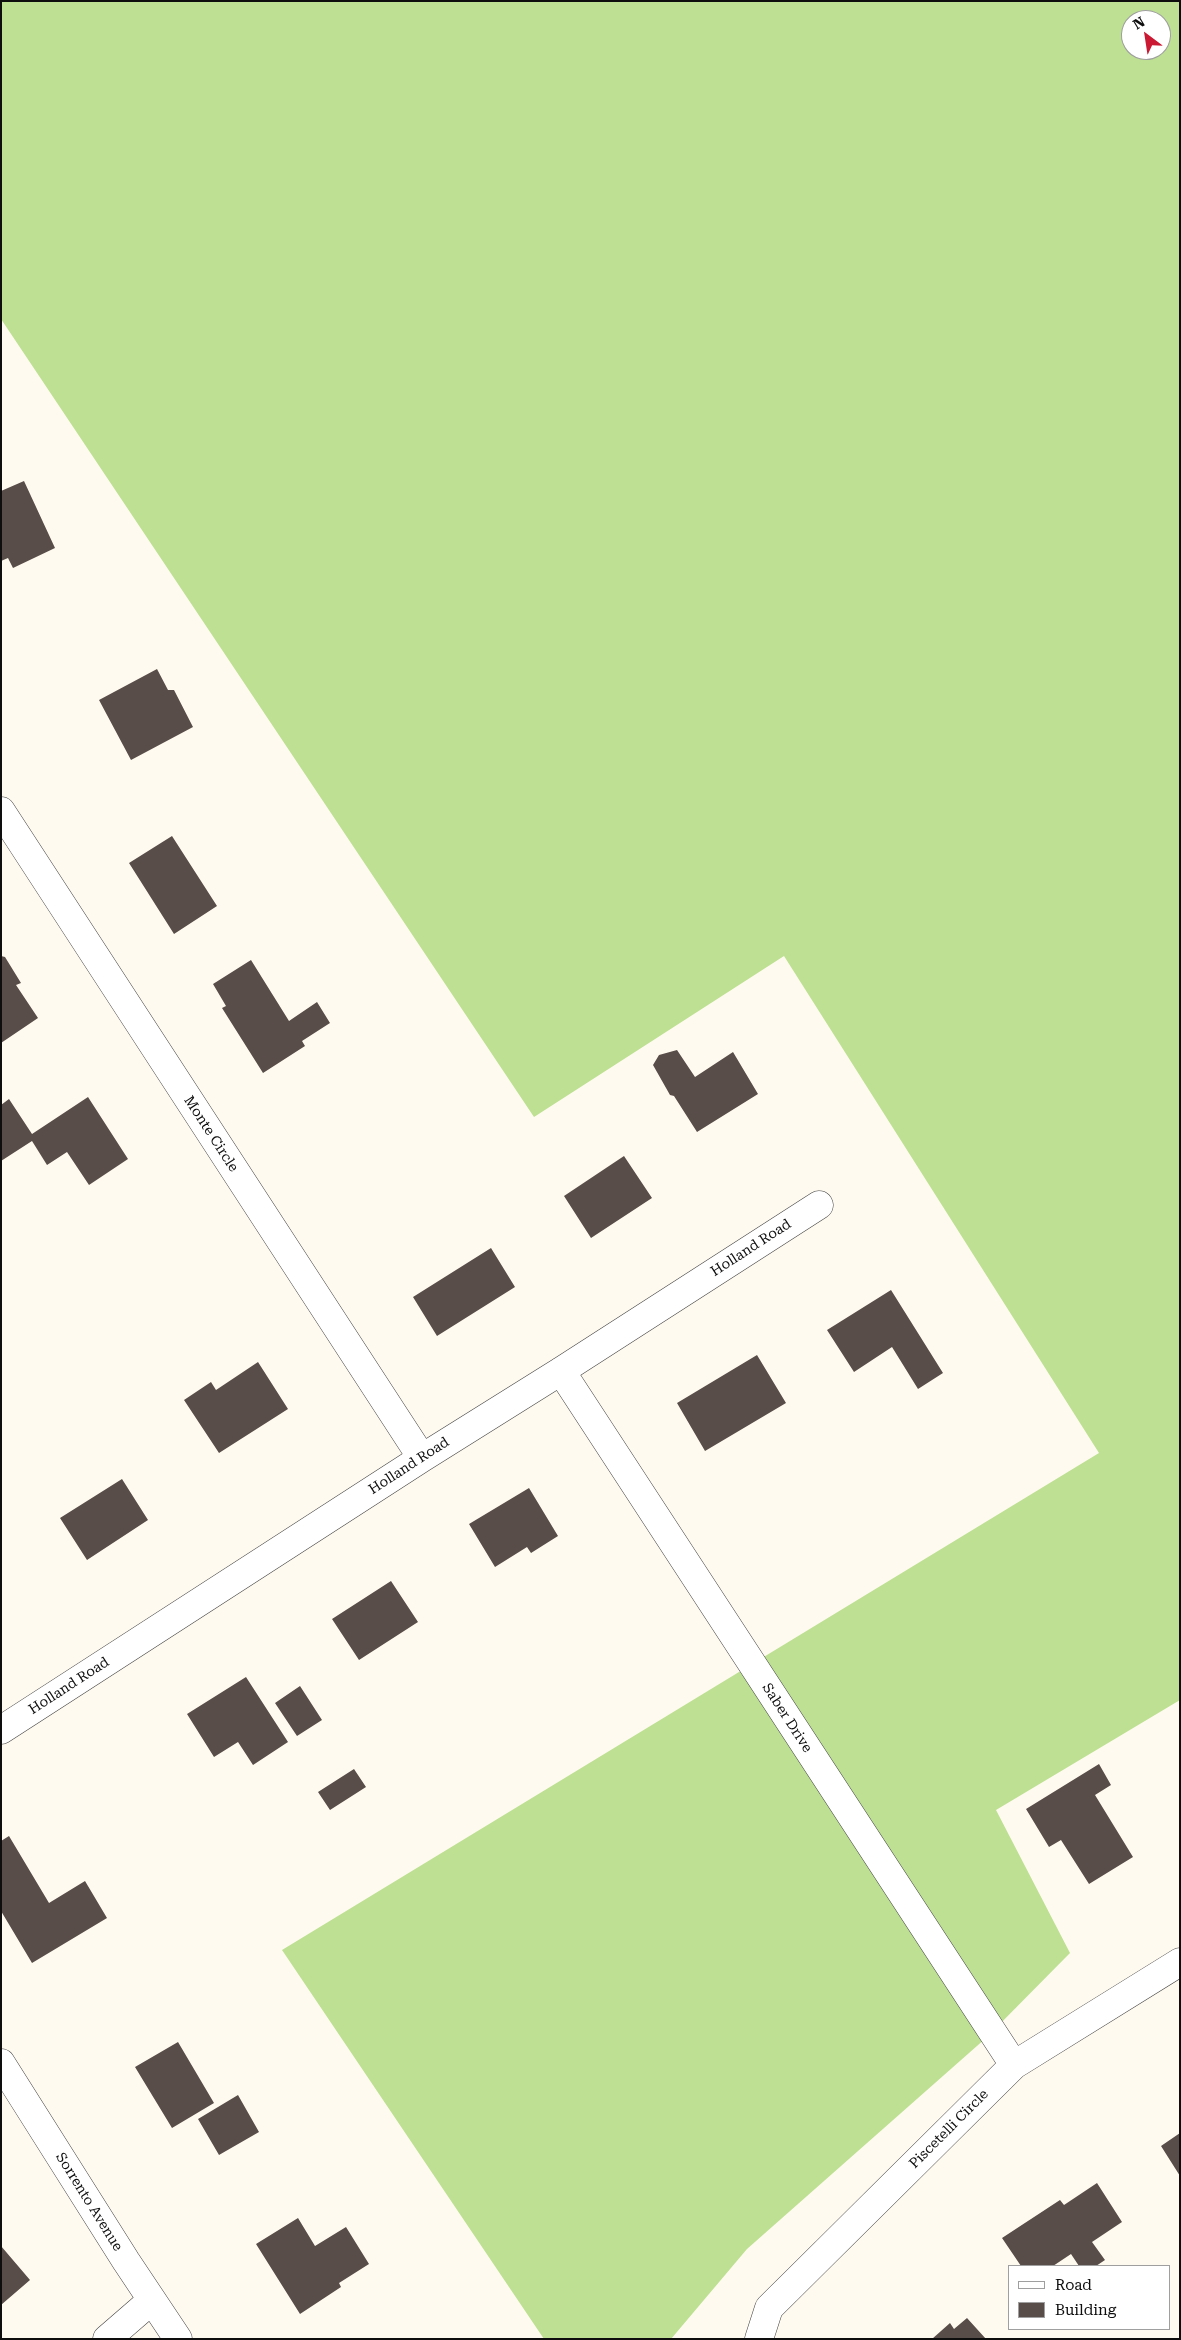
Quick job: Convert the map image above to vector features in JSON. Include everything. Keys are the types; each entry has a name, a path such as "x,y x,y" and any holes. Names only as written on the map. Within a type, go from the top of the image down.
{"street":[{"name":"Monte Circle","path":"1,811 422,1458"},
{"name":"Holland Road","path":"1,1730 422,1458 819,1205"},
{"name":"Saber Drive","path":"561,1371 1014,2065"},
{"name":"Piscetelli Circle","path":"759,2339 769,2308 1014,2065 1180,1962"},
{"name":"Sorrento Avenue","path":"1,2063 178,2339"},
{"path":"107,2339 152,2300"}],"green space":[{"path":"1,1 1180,1 1180,1700 996,1810 1070,1953 986,2038 747,2249 671,2339 544,2339 282,1950 1099,1453 784,956 534,1117 1,319"}],"building":[{"path":"24,481 55,548 13,568 8,558 1,561 1,491"},
{"path":"157,669 168,690 174,690 193,727 131,760 99,700"},
{"path":"172,836 217,906 174,934 129,863"},
{"path":"1,956 5,957 21,983 16,985 38,1018 1,1043"},
{"path":"251,960 289,1021 317,1002 330,1023 302,1041 305,1046 263,1073 222,1008 226,1006 213,984"},
{"path":"677,1050 695,1077 733,1052 758,1094 697,1132 674,1096 670,1095 653,1065 659,1055"},
{"path":"88,1097 128,1159 89,1185 67,1152 47,1165 32,1141 1,1161 1,1105 9,1099 32,1134"},
{"path":"624,1156 652,1198 591,1238 564,1196"},
{"path":"491,1248 515,1287 437,1336 413,1297"},
{"path":"891,1290 943,1373 918,1389 892,1347 854,1372 827,1330"},
{"path":"757,1355 786,1403 705,1451 677,1403"},
{"path":"258,1362 288,1409 219,1453 184,1400 211,1382 216,1390"},
{"path":"122,1479 148,1520 87,1560 60,1518"},
{"path":"529,1488 558,1536 531,1553 527,1547 495,1567 469,1524"},
{"path":"391,1581 418,1622 359,1660 332,1619"},
{"path":"246,1677 288,1742 253,1765 238,1742 214,1757 187,1714"},
{"path":"300,1686 322,1720 297,1736 275,1703"},
{"path":"1099,1764 1111,1785 1095,1795 1133,1857 1089,1884 1061,1840 1049,1847 1026,1809"},
{"path":"354,1769 366,1787 330,1810 318,1792"},
{"path":"9,1836 49,1903 85,1881 107,1918 32,1963 1,1911 1,1841"},
{"path":"178,2042 214,2103 172,2128 135,2067"},
{"path":"238,2095 259,2132 219,2155 198,2119"},
{"path":"1180,2133 1180,2176 1161,2146"},
{"path":"1097,2183 1122,2222 1092,2242 1105,2260 1098,2265 1078,2265 1071,2254 1054,2265 1020,2265 1002,2238 1060,2200 1064,2205"},
{"path":"298,2218 315,2246 346,2227 369,2264 339,2283 341,2287 300,2314 256,2244"},
{"path":"1,2246 30,2280 1,2305"},
{"path":"967,2318 986,2339 932,2339 950,2323 954,2329"}]}
